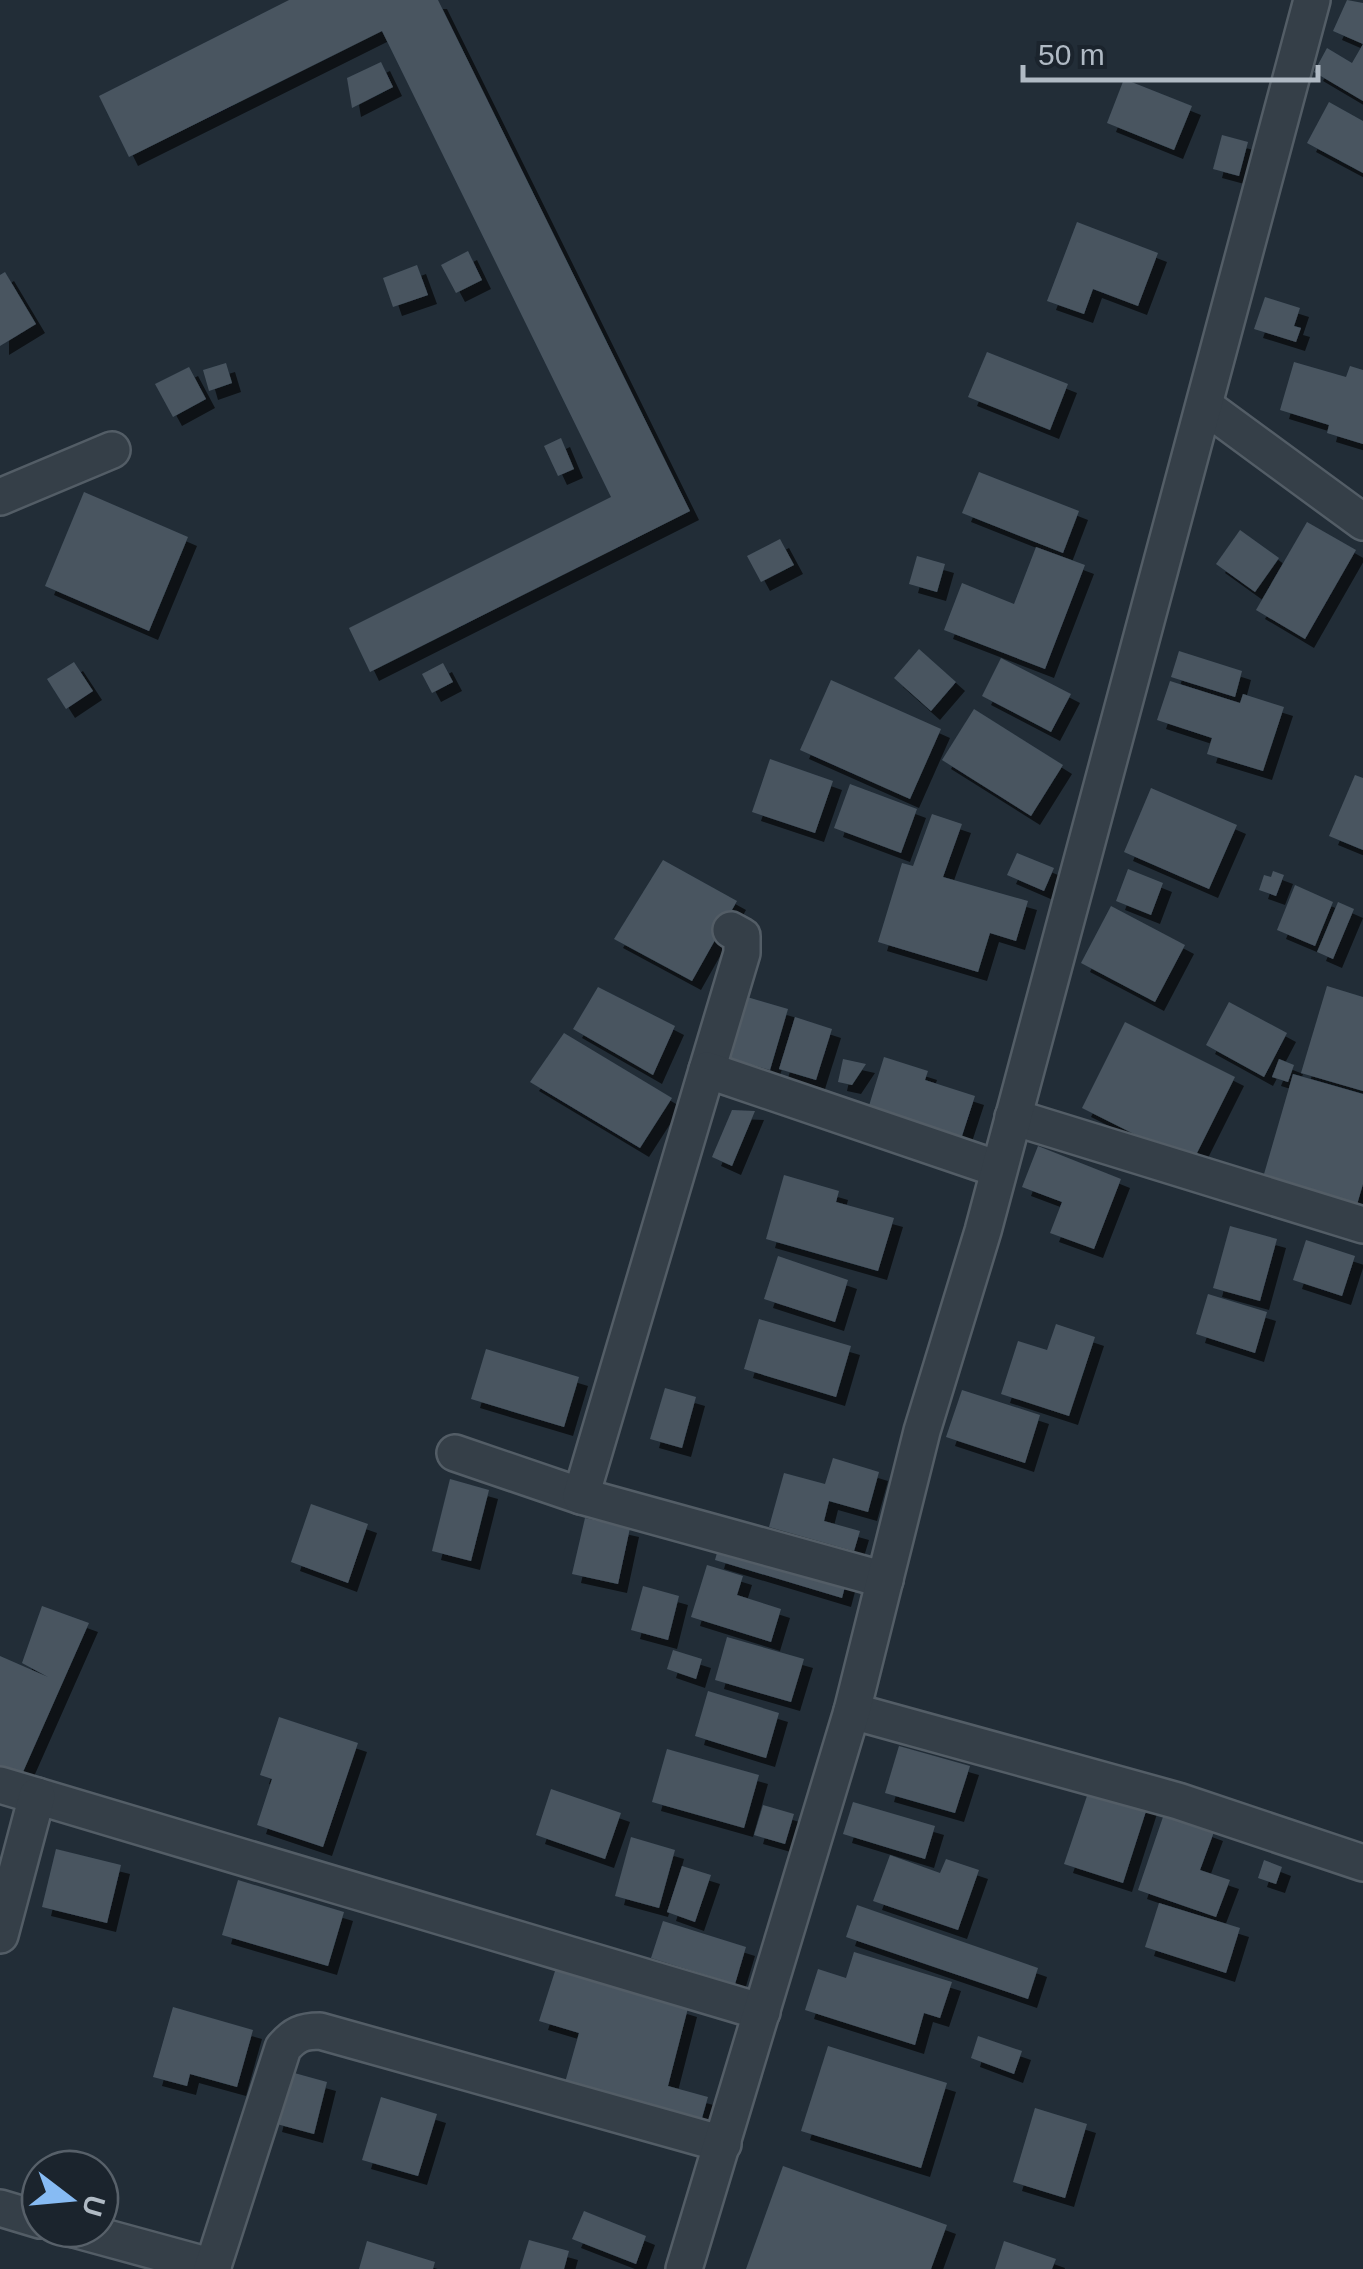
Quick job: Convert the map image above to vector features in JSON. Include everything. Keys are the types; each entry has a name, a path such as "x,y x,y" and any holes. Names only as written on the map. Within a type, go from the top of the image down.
{"street":[{"path":"684,2269 852,1711 922,1431 983,1231 1312,0"},
{"path":"1205,406 1363,522"},
{"path":"0,497 112,450"},
{"path":"581,1496 742,953 742,936 730,930"},
{"path":"707,1070 998,1169"},
{"path":"1013,1116 1363,1225"},
{"path":"455,1453 581,1496 885,1580"},
{"path":"852,1711 1178,1801 1363,1863"},
{"path":"0,1786 762,2012"},
{"path":"0,1935 37,1796"},
{"path":"120,2242 213,2268 282,2048 294,2035 308,2031 320,2031 723,2144"}],"building":[{"path":"289,0 438,0 690,511 370,672 349,628 611,497 382,31 129,157 99,96"},
{"path":"1347,0 1363,3 1363,44 1333,31"},
{"path":"1363,44 1363,101 1314,72 1327,48 1352,63"},
{"path":"381,62 393,87 352,108 347,78"},
{"path":"1124,79 1192,106 1174,150 1107,123"},
{"path":"1329,102 1363,121 1363,173 1307,143"},
{"path":"1222,135 1248,142 1239,176 1213,169"},
{"path":"1077,222 1158,253 1138,306 1093,289 1084,314 1047,301"},
{"path":"468,251 482,280 456,293 441,265"},
{"path":"417,265 428,295 393,307 383,278"},
{"path":"5,272 36,324 0,346 0,275"},
{"path":"1265,297 1300,308 1294,326 1301,328 1296,342 1254,329"},
{"path":"987,352 1068,384 1050,430 968,397"},
{"path":"1294,362 1346,377 1350,366 1363,370 1363,444 1327,433 1329,425 1280,410"},
{"path":"226,363 232,383 209,391 203,370"},
{"path":"189,367 206,399 173,417 155,384"},
{"path":"561,438 574,469 558,476 544,446"},
{"path":"979,472 1079,511 1063,553 962,513"},
{"path":"84,492 188,537 149,631 45,586"},
{"path":"1307,522 1356,550 1305,639 1256,610"},
{"path":"1240,530 1279,558 1255,592 1216,564"},
{"path":"780,539 794,565 761,582 747,556"},
{"path":"1036,547 1085,565 1045,669 944,630 962,583 1014,604"},
{"path":"917,556 945,564 937,592 909,584"},
{"path":"919,649 956,682 931,711 894,678"},
{"path":"1179,651 1242,671 1235,697 1171,677"},
{"path":"1001,658 1071,694 1051,732 982,696"},
{"path":"74,662 93,691 66,709 47,679"},
{"path":"443,663 453,682 432,693 422,674"},
{"path":"831,680 941,729 910,799 800,750"},
{"path":"1170,681 1240,703 1243,694 1284,707 1263,771 1207,754 1212,738 1157,720"},
{"path":"974,709 1063,765 1031,816 942,760"},
{"path":"770,759 833,781 815,833 752,812"},
{"path":"1355,775 1363,778 1363,850 1329,836"},
{"path":"850,784 917,809 901,853 834,828"},
{"path":"1151,788 1237,825 1209,889 1124,852"},
{"path":"932,814 962,824 943,877 1028,901 1016,941 990,933 978,972 878,942 902,863 913,866"},
{"path":"1017,853 1054,868 1044,891 1007,875"},
{"path":"663,860 737,901 692,981 614,939"},
{"path":"1128,869 1163,883 1151,915 1116,901"},
{"path":"1273,871 1284,875 1276,896 1259,890 1264,875 1271,877"},
{"path":"1295,885 1333,902 1315,946 1277,930"},
{"path":"1338,902 1354,909 1333,959 1317,952"},
{"path":"1111,906 1185,945 1155,1002 1081,963"},
{"path":"1327,986 1363,997 1363,1091 1301,1073"},
{"path":"598,987 675,1026 653,1075 573,1029"},
{"path":"747,997 788,1009 770,1070 729,1058"},
{"path":"1229,1002 1287,1033 1264,1077 1206,1045"},
{"path":"795,1017 832,1029 816,1080 779,1069"},
{"path":"1125,1022 1235,1077 1192,1163 1082,1108"},
{"path":"564,1033 672,1098 640,1148 530,1082"},
{"path":"884,1057 928,1071 925,1080 975,1096 961,1139 868,1109"},
{"path":"843,1059 866,1064 852,1085 838,1082"},
{"path":"1279,1059 1294,1065 1288,1082 1272,1077"},
{"path":"1293,1074 1363,1094 1363,1184 1356,1208 1262,1181"},
{"path":"732,1110 755,1111 732,1166 712,1157"},
{"path":"1038,1146 1121,1179 1094,1249 1050,1233 1062,1202 1022,1187"},
{"path":"784,1175 839,1191 836,1202 894,1218 878,1271 766,1239"},
{"path":"1230,1226 1277,1239 1260,1301 1213,1288"},
{"path":"1306,1240 1355,1256 1342,1296 1293,1280"},
{"path":"778,1256 848,1280 835,1322 764,1299"},
{"path":"1208,1294 1267,1312 1255,1353 1196,1334"},
{"path":"759,1319 851,1346 836,1397 744,1369"},
{"path":"1056,1324 1095,1337 1069,1416 1001,1394 1018,1341 1047,1350"},
{"path":"486,1349 579,1377 564,1427 471,1399"},
{"path":"665,1388 696,1397 682,1448 650,1439"},
{"path":"962,1390 1040,1415 1025,1463 946,1437"},
{"path":"833,1458 879,1472 868,1512 829,1501 824,1521 860,1531 854,1551 769,1527 784,1473 825,1484"},
{"path":"450,1479 489,1490 471,1561 432,1551"},
{"path":"311,1504 368,1524 348,1583 291,1562"},
{"path":"585,1518 630,1528 618,1584 572,1574"},
{"path":"720,1542 847,1579 842,1598 715,1560"},
{"path":"707,1565 743,1576 737,1595 781,1609 771,1642 691,1617"},
{"path":"643,1586 679,1596 668,1640 631,1630"},
{"path":"42,1606 89,1623 19,1781 0,1773 0,1656 48,1677 22,1663"},
{"path":"727,1637 804,1659 791,1702 715,1680"},
{"path":"673,1650 702,1659 696,1679 667,1669"},
{"path":"708,1691 779,1713 766,1758 695,1736"},
{"path":"279,1717 358,1743 323,1847 257,1825 272,1779 260,1775"},
{"path":"899,1746 970,1766 955,1813 885,1793"},
{"path":"667,1749 759,1775 744,1828 652,1802"},
{"path":"1090,1787 1148,1805 1123,1883 1064,1864"},
{"path":"551,1789 621,1813 605,1859 536,1835"},
{"path":"853,1802 935,1826 925,1859 843,1834"},
{"path":"763,1805 794,1814 785,1844 754,1835"},
{"path":"1164,1814 1214,1832 1200,1870 1230,1880 1216,1917 1138,1890"},
{"path":"631,1837 675,1850 659,1908 615,1896"},
{"path":"56,1849 121,1865 107,1923 42,1907"},
{"path":"890,1855 940,1873 946,1859 979,1870 958,1930 873,1901"},
{"path":"1264,1860 1282,1867 1276,1884 1258,1878"},
{"path":"682,1866 711,1875 695,1922 667,1912"},
{"path":"238,1880 344,1912 328,1966 222,1935"},
{"path":"1159,1903 1240,1928 1226,1973 1145,1947"},
{"path":"857,1905 1038,1968 1028,1999 846,1937"},
{"path":"663,1921 746,1947 735,1984 651,1958"},
{"path":"854,1952 952,1982 940,2018 924,2013 915,2045 805,2010 818,1969 846,1978"},
{"path":"556,1968 688,2008 668,2086 708,2097 700,2125 564,2086 579,2033 539,2021"},
{"path":"173,2007 253,2030 237,2087 190,2074 187,2086 153,2077"},
{"path":"978,2036 1022,2051 1014,2074 971,2058"},
{"path":"828,2046 947,2083 921,2168 801,2131"},
{"path":"287,2071 327,2082 314,2134 273,2123"},
{"path":"381,2097 437,2114 418,2176 362,2160"},
{"path":"1035,2108 1087,2124 1065,2198 1013,2182"},
{"path":"783,2166 947,2225 931,2269 746,2269"},
{"path":"584,2211 646,2236 636,2264 572,2239"},
{"path":"529,2240 569,2251 564,2269 520,2269"},
{"path":"367,2241 435,2262 433,2269 359,2269"},
{"path":"1004,2241 1056,2259 1052,2269 995,2269"}]}
